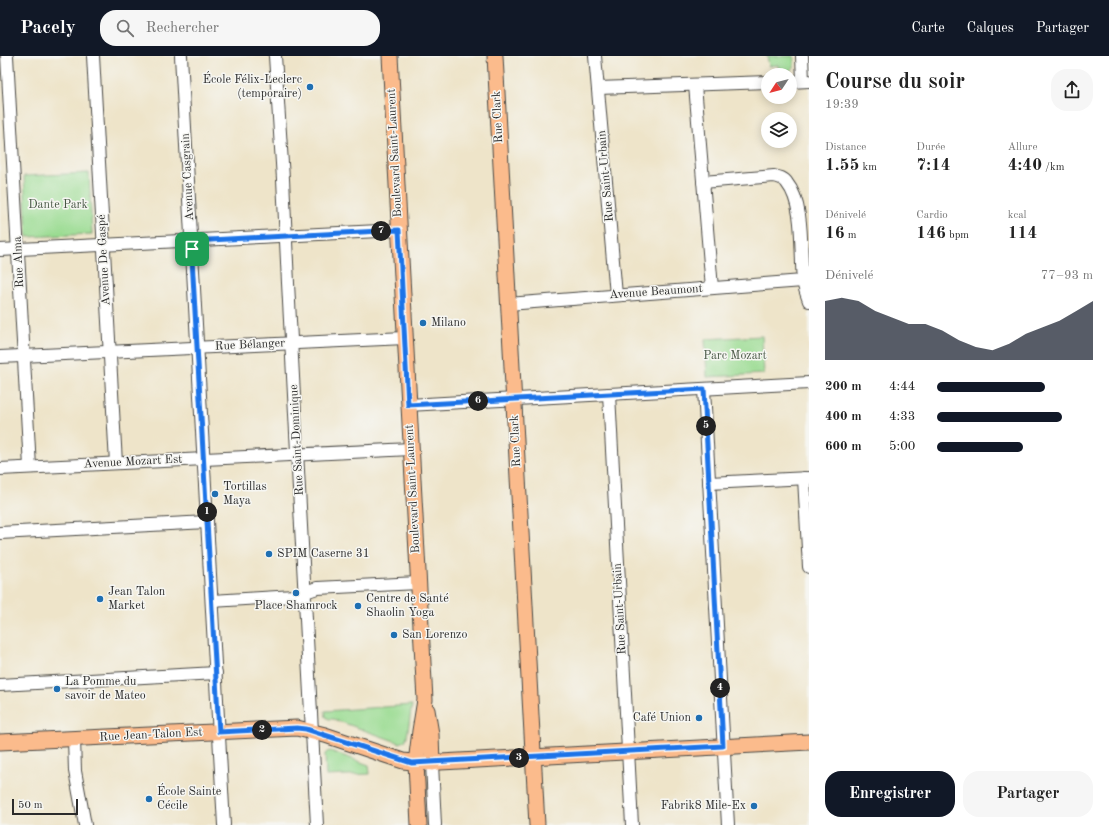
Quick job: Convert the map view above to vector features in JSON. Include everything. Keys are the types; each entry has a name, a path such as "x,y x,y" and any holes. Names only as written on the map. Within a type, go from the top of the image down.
{"main road":[{"name":"Boulevard Saint-Laurent","path":"390,56 408,405 426,700 416,763 419,825"},
{"name":"Rue Clark","path":"495,56 537,825"},
{"path":"426,700 431,734 432,763"},
{"name":"Rue Jean-Talon Est","path":"0,742 297,728 313,731 403,761 432,763 809,742"}],"street":[{"name":"Rue Alma","path":"8,56 30,467"},
{"name":"Avenue De Gaspé","path":"93,56 116,463"},
{"name":"Avenue Casgrain","path":"181,56 224,825"},
{"name":"Rue Saint-Dominique","path":"275,56 318,825"},
{"name":"Rue Saint-Urbain","path":"595,56 616,295"},
{"path":"802,56 806,81"},
{"path":"598,88 761,82"},
{"path":"695,85 712,288"},
{"path":"703,182 774,176 781,177 787,182 794,195 799,215 803,282 809,302"},
{"path":"0,250 399,230"},
{"name":"Avenue Beaumont","path":"508,304 803,282"},
{"name":"Rue Bélanger","path":"0,357 405,338"},
{"path":"408,405 809,383"},
{"path":"704,389 728,825"},
{"name":"Rue Saint-Urbain","path":"609,394 632,825"},
{"name":"Avenue Mozart Est","path":"0,469 411,449"},
{"path":"709,483 807,478 809,567"},
{"path":"0,533 207,522"},
{"path":"212,601 294,596 317,588 418,583"},
{"path":"0,685 216,673"},
{"path":"74,738 75,772 85,825"},
{"path":"432,763 435,825"}],"green space":[{"path":"767,56 794,56 794,68 778,68 778,65 769,66"},
{"name":"Dante Park","path":"89,173 92,234 27,237 24,176"},
{"name":"Parc Mozart","path":"762,336 764,374 707,377 705,339"},
{"path":"412,705 407,736 405,741 400,743 333,719 329,719 326,717 325,711"},
{"path":"330,751 369,765 370,774 326,776 325,754"}],"place":[{"name":"École Félix-Leclerc (temporaire)","path":"310,87"},
{"name":"Milano","path":"423,323"},
{"name":"Tortillas Maya","path":"215,494"},
{"name":"SPIM Caserne 31","path":"269,554"},
{"name":"Place Shamrock","path":"296,593"},
{"name":"Jean Talon Market","path":"100,599"},
{"name":"Centre de Santé Shaolin Yoga","path":"358,606"},
{"name":"San Lorenzo","path":"394,635"},
{"name":"La Pomme du savoir de Mateo","path":"57,689"},
{"name":"Café Union","path":"699,718"},
{"name":"École Sainte Cécile","path":"149,799"},
{"name":"Fabrik8 Mile-Ex","path":"754,806"}],"route":[{"path":"399,230 408,405 704,389 723,746 412,763 306,729 297,728 219,732 192,249 191,241 399,230"}]}
